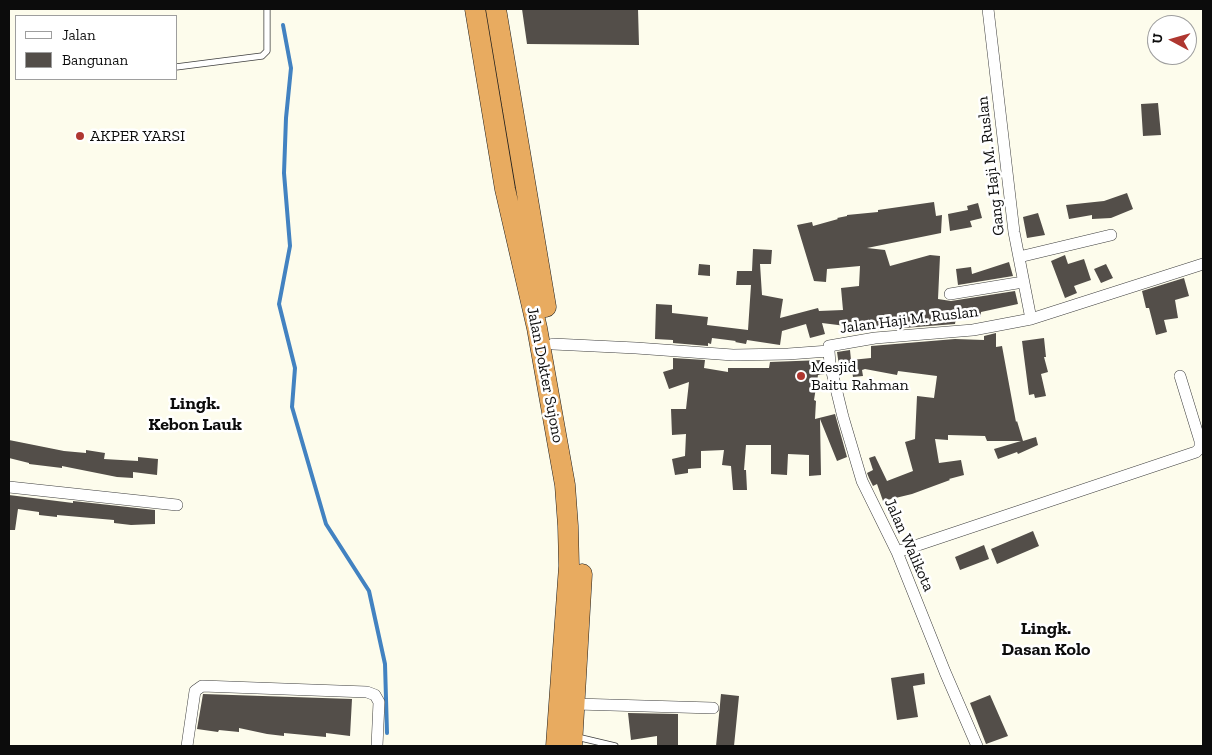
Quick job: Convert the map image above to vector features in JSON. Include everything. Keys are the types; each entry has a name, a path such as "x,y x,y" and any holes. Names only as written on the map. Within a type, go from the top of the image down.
{"highway":[{"name":"Jalan Dokter Sujono","path":"474,9 505,189 537,328 559,452 568,526 576,566 567,743"},
{"path":"496,9 535,251 571,451 579,516 576,566 576,704 567,743"}],"street":[{"name":"Gang Haji M. Ruslan","path":"988,9 1010,198 1023,282 1031,319"},
{"path":"1019,257 1111,235"},
{"name":"Jalan Haji M. Ruslan","path":"553,344 734,355 829,351 830,346 857,340 973,330 1031,319 1203,264"},
{"path":"950,294 1023,282"},
{"name":"Jalan Walikota","path":"829,351 830,364 843,417 862,481 897,552 977,746"},
{"path":"897,552 1196,452 1200,448 1200,441 1180,376"},
{"path":"9,487 177,505"},
{"path":"186,746 195,691 202,686 367,692 375,695 379,702 377,746"},
{"path":"576,704 713,708"}],"lane":[{"path":"178,67 262,56 267,51 267,9"},
{"path":"567,743 616,746"}],"building":[{"path":"522,9 638,9 639,45 527,44"},
{"path":"1158,103 1161,135 1143,136 1141,104"},
{"path":"1127,193 1133,209 1111,218 1092,219 1092,215 1069,219 1066,205 1104,201"},
{"path":"934,202 936,216 942,215 941,233 867,248 885,250 890,266 930,255 940,256 938,299 951,301 1015,291 1018,304 981,312 981,317 956,318 955,324 878,330 822,323 825,334 810,338 806,324 782,331 780,345 747,340 746,344 712,338 711,344 708,343 708,346 673,343 673,340 655,339 656,304 672,305 672,313 708,317 707,325 748,330 751,285 736,285 737,271 752,271 753,249 772,250 771,264 760,264 762,295 783,299 780,318 818,308 819,311 843,310 841,288 859,286 860,266 827,269 826,282 814,281 797,225 812,222 813,226 847,215 878,212 878,210"},
{"path":"978,203 982,218 970,221 972,227 950,231 948,214 968,210 967,206"},
{"path":"1038,213 1045,235 1027,238 1023,217"},
{"path":"1065,255 1068,264 1084,259 1091,280 1074,286 1077,293 1065,298 1051,261"},
{"path":"1009,262 1013,276 958,285 956,269 971,267 972,274"},
{"path":"699,264 710,265 710,276 698,275"},
{"path":"1106,264 1113,278 1101,283 1094,269"},
{"path":"1184,278 1189,296 1175,300 1178,318 1164,320 1167,332 1156,335 1149,308 1146,308 1142,291"},
{"path":"996,333 996,347 1002,346 1016,422 1023,441 1036,437 1038,445 1018,454 1017,452 998,459 994,449 1021,441 987,441 985,436 948,435 948,440 935,439 939,463 961,460 964,475 912,494 883,501 877,484 873,486 867,473 873,470 869,458 875,456 887,481 913,471 905,442 915,439 917,396 934,398 937,376 898,371 897,375 865,369 862,370 863,376 853,377 852,371 840,372 837,352 850,350 851,360 871,358 871,346 955,339 984,340 984,336"},
{"path":"1044,338 1046,357 1044,357 1048,372 1041,374 1046,396 1035,398 1034,394 1029,395 1022,341"},
{"path":"673,358 705,360 704,368 728,372 728,368 769,368 770,362 822,360 825,374 818,375 814,400 816,401 815,419 835,414 847,457 837,461 820,419 821,475 809,476 809,455 788,454 787,475 771,474 771,445 746,445 744,470 746,470 747,490 733,490 731,466 722,465 724,450 701,451 701,468 688,469 688,473 675,475 672,459 685,456 686,434 672,435 671,409 686,409 689,382 669,389 663,372 673,369"},
{"path":"9,440 64,451 86,453 86,450 105,453 104,459 138,461 138,457 158,459 157,475 133,472 133,478 117,477 62,466 62,468 29,464 9,458"},
{"path":"9,495 155,510 155,524 131,525 114,523 114,520 57,515 57,517 39,515 39,512 18,509 15,530 9,530"},
{"path":"1033,531 1039,546 997,564 991,549"},
{"path":"984,545 989,559 960,570 955,557"},
{"path":"924,673 925,684 913,686 918,717 897,720 891,678"},
{"path":"203,694 352,699 350,736 326,733 326,737 284,733 284,736 239,728 239,732 197,729"},
{"path":"721,694 739,696 734,746 716,746"},
{"path":"990,695 1008,736 986,744 970,703"},
{"path":"628,713 678,714 678,746 657,746 657,736 631,740"}],"waterway":[{"path":"283,25 291,68 286,118 284,173 290,246 279,304 295,368 292,407 326,524 369,591 385,664 387,733"}],"place":[{"name":"AKPER YARSI","path":"80,136"},
{"name":"Mesjid Baitu Rahman","path":"801,376"}],"district":[{"name":"Lingk. Kebon Lauk","path":"195,414"},
{"name":"Lingk. Dasan Kolo","path":"1046,639"}]}
